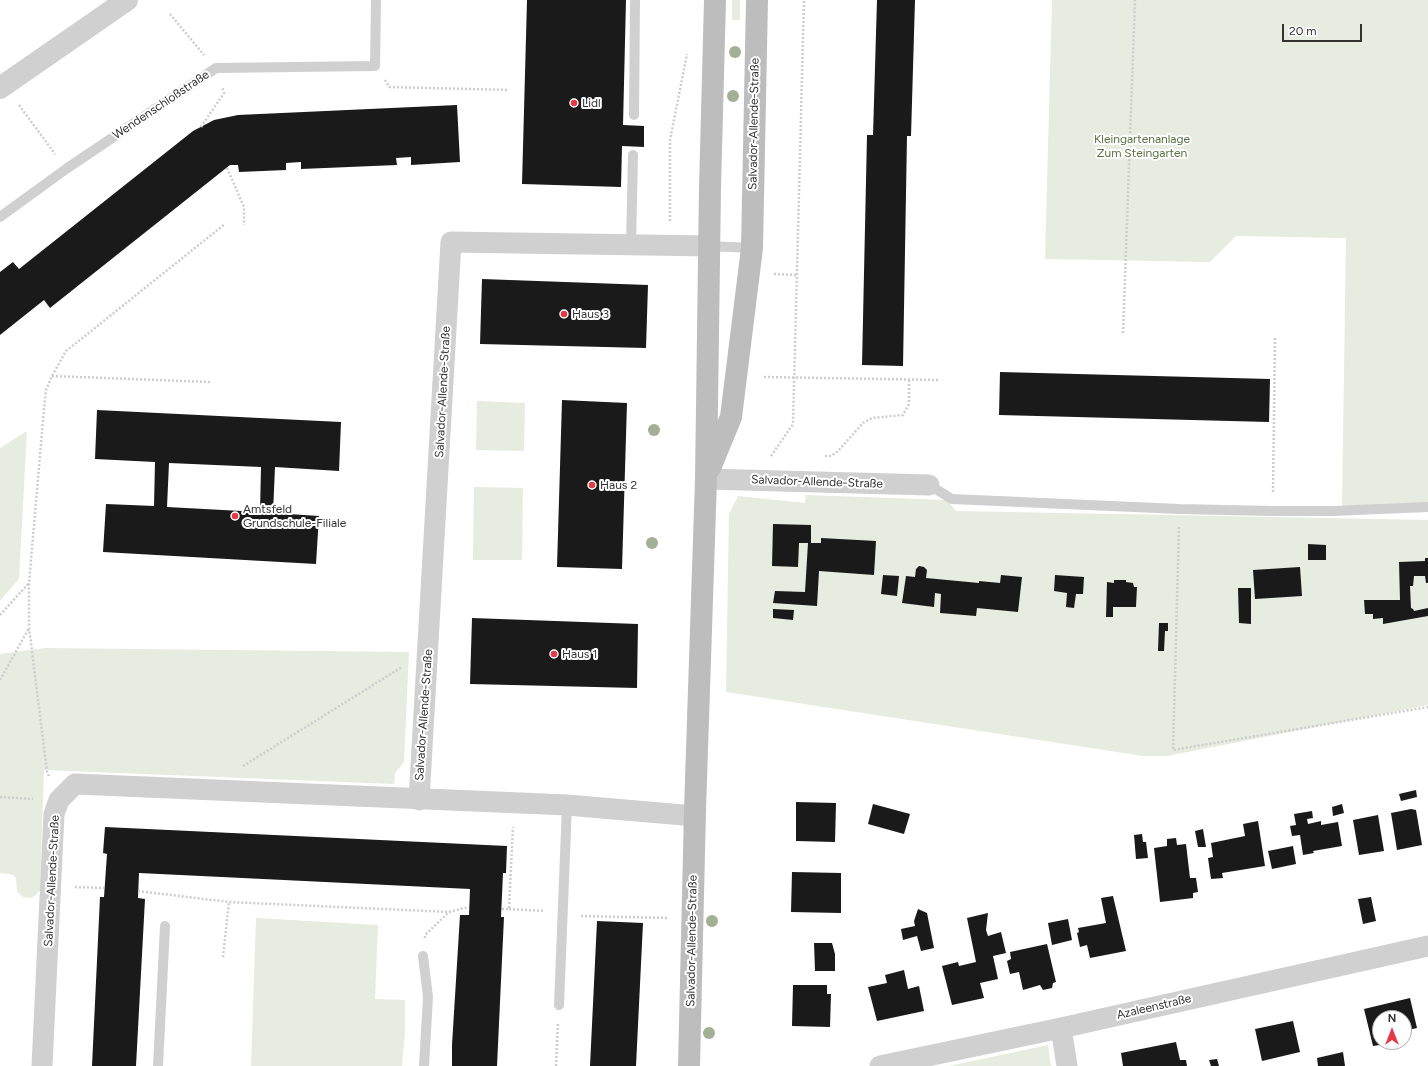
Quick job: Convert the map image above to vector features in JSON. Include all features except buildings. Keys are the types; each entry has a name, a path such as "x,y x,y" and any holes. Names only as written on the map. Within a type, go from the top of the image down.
{"main road":[{"name":"Salvador-Allende-Straße","path":"688,1066 706,478 709,246 715,0"},
{"name":"Salvador-Allende-Straße","path":"706,478 731,417 752,248 757,0"}],"street":[{"path":"2,86 127,0"},
{"name":"Salvador-Allende-Straße","path":"419,800 451,242 709,246"},
{"name":"Salvador-Allende-Straße","path":"706,478 928,485"},
{"name":"Salvador-Allende-Straße","path":"42,1066 54,814 59,800 75,784 419,800 567,805 695,816"},
{"name":"Azaleenstraße","path":"880,1066 1061,1028 1428,946"},
{"path":"1061,1028 1067,1066"}],"lane":[{"path":"375,66 376,0"},
{"path":"634,115 635,0"},
{"name":"Wendenschloßstraße","path":"0,217 66,169 216,68 375,66"},
{"path":"631,245 633,155"},
{"name":"Salvador-Allende-Straße","path":"709,246 752,248"},
{"path":"928,485 952,499 1179,509 1333,511 1428,507"},
{"path":"559,1005 567,805"},
{"path":"158,1066 165,926"},
{"path":"423,956 428,997 424,1066"}],"path":[{"path":"755,480 793,424 804,0"},
{"path":"1123,333 1135,0"},
{"path":"375,66 389,87 509,90"},
{"path":"679,246 670,220 670,140 682,80"},
{"path":"2,86 66,169"},
{"path":"227,168 244,207 244,225"},
{"path":"0,797 59,800 47,772 29,627 29,583 46,390 66,350 225,224"},
{"path":"1272,500 1275,338"},
{"path":"52,376 210,382"},
{"path":"764,377 939,380"},
{"path":"820,456 831,456 838,451 863,423 872,418 903,415 909,404 909,379"},
{"path":"1179,509 1173,750 1428,707"},
{"path":"0,615 29,583"},
{"path":"0,680 29,627"},
{"path":"233,791 237,770 402,666 428,663"},
{"path":"509,909 514,804"},
{"path":"51,886 104,888"},
{"path":"138,891 229,902 449,912 469,907"},
{"path":"223,957 229,902"},
{"path":"502,909 563,914 692,919"},
{"path":"423,956 425,935 449,912"},
{"path":"556,1066 559,1005"}],"green space":[{"path":"732,0 740,0 740,20 732,20"},
{"name":"Kleingartenanlage Zum Steingarten","path":"1052,0 1428,0 1428,505 1342,506 1346,238 1236,236 1210,262 1045,259"},
{"path":"477,401 525,403 524,451 476,450"},
{"path":"27,431 19,579 0,601 0,448"},
{"path":"474,487 523,488 522,560 473,560"},
{"path":"806,495 947,500 956,511 1428,520 1428,705 1167,756 1143,756 726,692 729,514 738,496 805,503"},
{"path":"45,648 409,652 404,762 395,773 394,784 44,770 40,890 35,896 30,898 23,897 17,892 16,878 13,875 0,873 0,654"},
{"path":"256,918 378,925 375,999 405,1000 405,1032 402,1066 251,1066"},
{"path":"1048,1045 1051,1066 949,1066"}],"place":[{"name":"Lidl","path":"574,103"},
{"name":"Haus 3","path":"564,314"},
{"name":"Haus 2","path":"592,485"},
{"name":"Amtsfeld Grundschule-Filiale","path":"235,516"},
{"name":"Haus 1","path":"554,654"}]}
